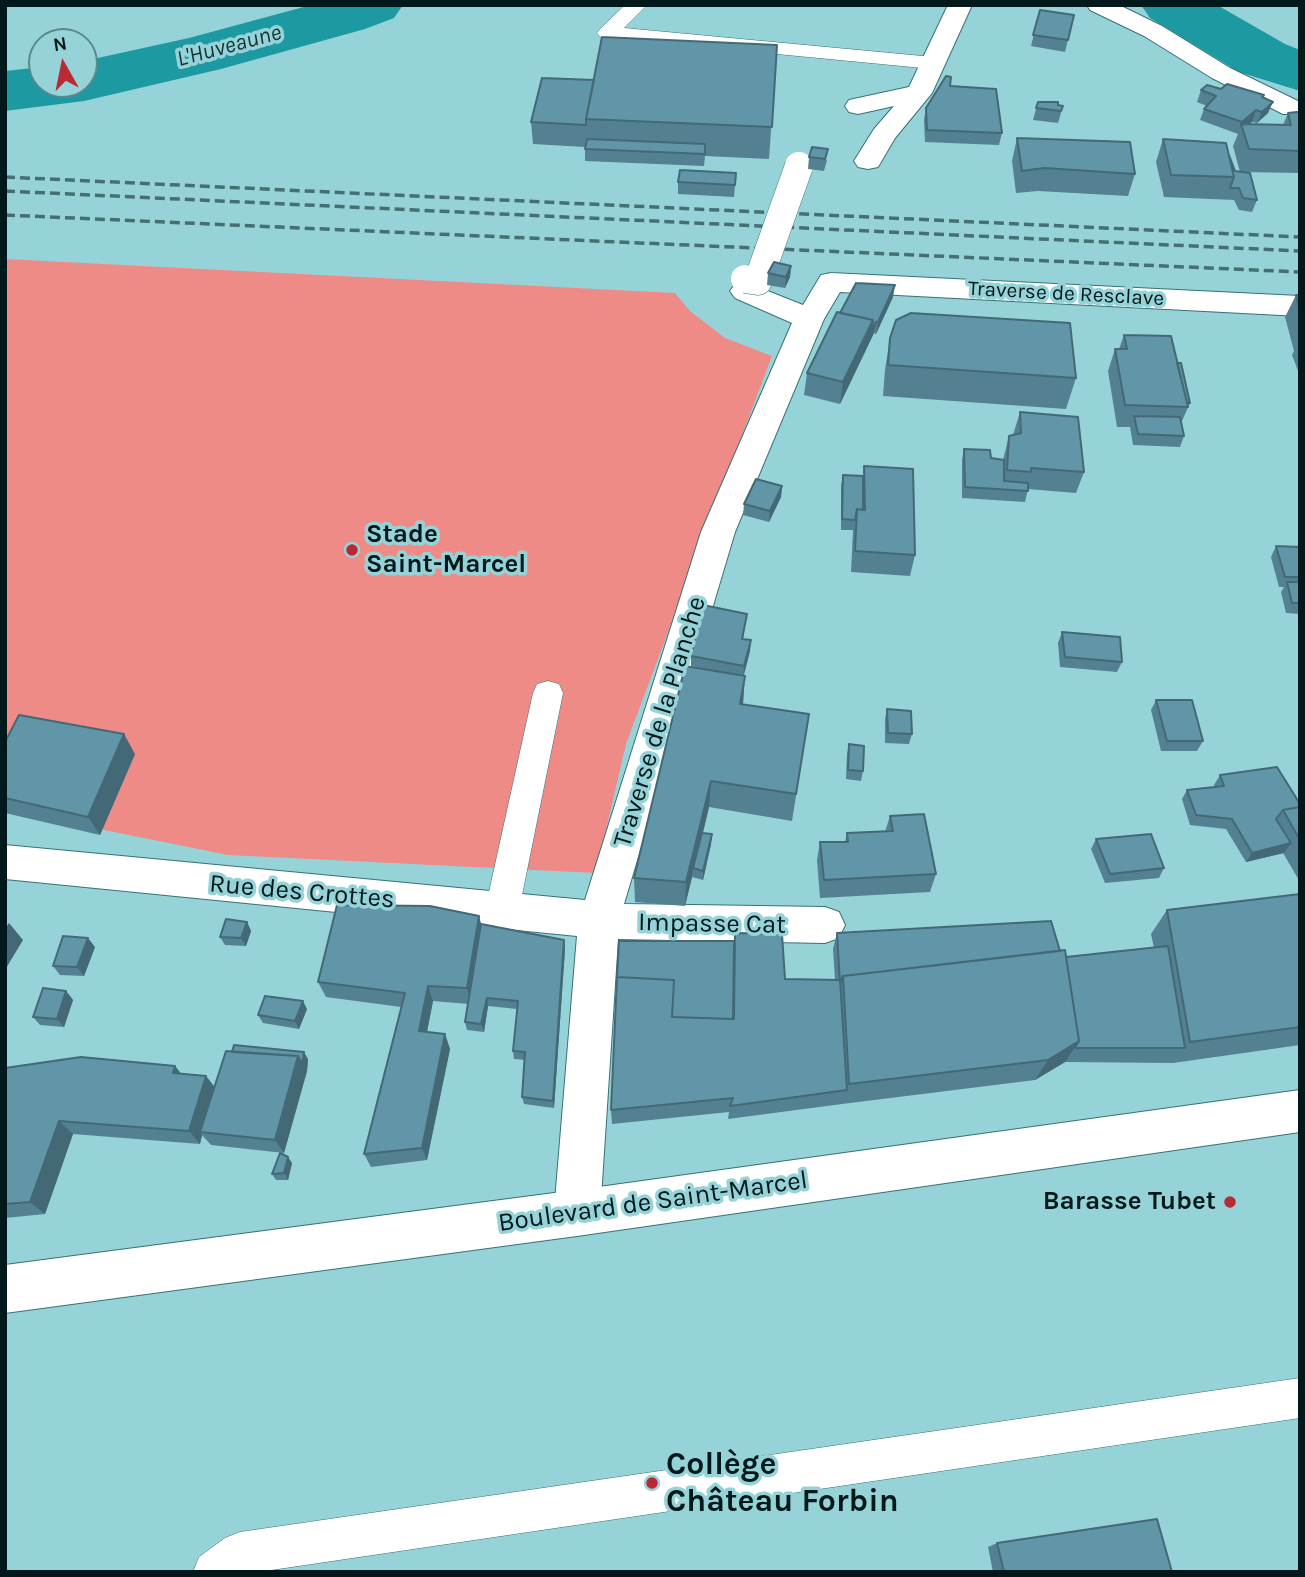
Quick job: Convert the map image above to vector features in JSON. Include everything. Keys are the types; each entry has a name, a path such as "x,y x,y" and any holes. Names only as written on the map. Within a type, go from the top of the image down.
{"street":[{"path":"869,161 883,135 919,93 960,5"},
{"path":"1099,5 1153,31 1221,73 1292,108"},
{"path":"858,106 919,93"},
{"path":"799,166 758,281 745,285 809,318"},
{"name":"Traverse de Resclave","path":"831,282 1300,306"},
{"name":"Traverse de la Planche","path":"577,1213 599,919 718,532 809,318 831,282"},
{"name":"Rue des Crottes","path":"5,862 599,919"},
{"name":"Impasse Cat","path":"599,919 626,922 825,925"},
{"name":"Boulevard de Saint-Marcel","path":"5,1289 577,1213 1300,1111"}],"lane":[{"path":"637,5 607,33 933,63"},
{"path":"502,910 548,693"},
{"path":"214,1572 240,1553 1300,1398"}],"shaded area":[{"name":"Stade Saint-Marcel","path":"5,259 675,293 690,311 725,338 772,356 626,744 596,873 228,855 5,810"}],"building":[{"path":"1040,10 1074,15 1068,40 1033,35"},
{"path":"602,37 777,45 772,127 586,119"},
{"path":"946,76 951,77 950,86 996,89 1002,133 927,130 926,108"},
{"path":"542,78 594,80 586,125 531,122"},
{"path":"1227,84 1264,95 1262,97 1273,102 1262,112 1256,110 1242,122 1204,109 1216,96 1201,90 1207,85 1221,89"},
{"path":"1038,102 1058,102 1058,105 1063,106 1061,111 1036,108"},
{"path":"1300,112 1300,151 1249,149 1241,124 1291,125 1288,113"},
{"path":"1017,138 1130,142 1135,174 1044,168 1022,171"},
{"path":"587,139 705,144 705,154 585,149"},
{"path":"1163,139 1226,143 1234,177 1171,175"},
{"path":"812,147 828,149 825,159 809,157"},
{"path":"1229,155 1235,171 1250,173 1257,200 1243,198 1239,188 1230,188 1234,177"},
{"path":"680,170 736,173 735,185 678,182"},
{"path":"774,262 791,266 786,277 768,273"},
{"path":"856,283 895,285 872,331 873,320 840,313"},
{"path":"1296,295 1300,295 1300,311"},
{"path":"837,312 873,320 843,382 807,373"},
{"path":"911,313 1070,323 1076,378 888,365 890,338 896,320"},
{"path":"1124,335 1171,336 1188,407 1125,405 1115,349 1127,349"},
{"path":"1177,363 1181,363 1190,403 1187,402"},
{"path":"1020,412 1078,417 1084,472 1031,468 1031,472 1007,470 1009,436 1021,433"},
{"path":"1134,416 1180,417 1184,436 1138,434"},
{"path":"964,449 990,450 991,458 1004,460 1004,481 1028,483 1028,491 965,487"},
{"path":"864,466 913,469 915,555 855,551 857,509 865,510"},
{"path":"843,475 863,476 863,510 857,509 855,520 842,519"},
{"path":"756,479 782,486 770,511 744,504"},
{"path":"1276,546 1300,547 1300,577 1285,577"},
{"path":"1287,582 1300,582 1300,603 1292,603"},
{"path":"703,605 747,614 742,639 751,640 744,666 691,656"},
{"path":"1062,632 1120,637 1122,662 1065,657"},
{"path":"685,666 745,676 740,704 809,714 796,794 711,781 686,882 634,878"},
{"path":"1156,700 1192,700 1203,741 1167,741"},
{"path":"887,709 911,711 912,734 888,733"},
{"path":"19,715 124,734 88,817 5,798 5,742"},
{"path":"849,744 864,746 863,771 848,770"},
{"path":"1277,767 1300,804 1300,807 1283,810 1276,819 1291,843 1252,853 1232,819 1196,815 1187,790 1224,786 1220,775"},
{"path":"1300,807 1300,840 1283,810"},
{"path":"924,814 936,874 824,880 820,842 848,842 847,833 893,831 890,816"},
{"path":"702,833 712,834 703,871 693,868"},
{"path":"1151,834 1164,868 1110,874 1096,839"},
{"path":"1300,894 1300,1027 1190,1042 1167,910"},
{"path":"337,905 430,906 479,916 467,988 428,986 419,1031 445,1034 422,1148 364,1154 405,993 318,982"},
{"path":"226,919 247,922 241,938 220,937"},
{"path":"1051,921 1060,951 843,976 840,983 837,933"},
{"path":"481,924 564,940 553,1101 522,1097 525,1052 513,1051 518,1001 487,998 481,1024 465,1022"},
{"path":"735,933 782,934 785,979 840,980 847,1090 730,1106 733,1098 611,1110 617,977 674,980 672,1017 734,1019"},
{"path":"63,936 88,938 77,967 53,966"},
{"path":"619,941 734,941 733,1019 672,1017 674,980 617,977"},
{"path":"1168,946 1185,1048 1075,1048 1079,1041 1066,957"},
{"path":"1065,950 1079,1041 1048,1060 849,1084 843,976"},
{"path":"43,988 66,991 57,1019 33,1017"},
{"path":"265,996 303,1001 295,1021 258,1015"},
{"path":"234,1045 304,1052 302,1064 298,1056 232,1052"},
{"path":"226,1051 298,1056 275,1140 200,1132"},
{"path":"81,1057 175,1066 173,1073 206,1076 189,1131 59,1121 30,1202 5,1204 5,1068"},
{"path":"280,1153 288,1157 284,1173 272,1174"},
{"path":"1157,1519 1172,1572 1004,1572 997,1543"}],"waterway":[{"name":"L'Huveaune","path":"98,78 198,55 343,16 372,5"},
{"name":"L'Huveaune","path":"1172,5 1262,58 1300,72"},
{"name":"L'Huveaune","path":"5,91 28,88"}],"railway":[{"path":"5,177 1300,237"},
{"path":"5,191 1300,251"},
{"path":"5,215 1300,272"}],"place":[{"name":"Stade Saint-Marcel","path":"352,550"},
{"name":"Barasse Tubet","path":"1230,1202"},
{"name":"Collège Château Forbin","path":"652,1483"}]}
